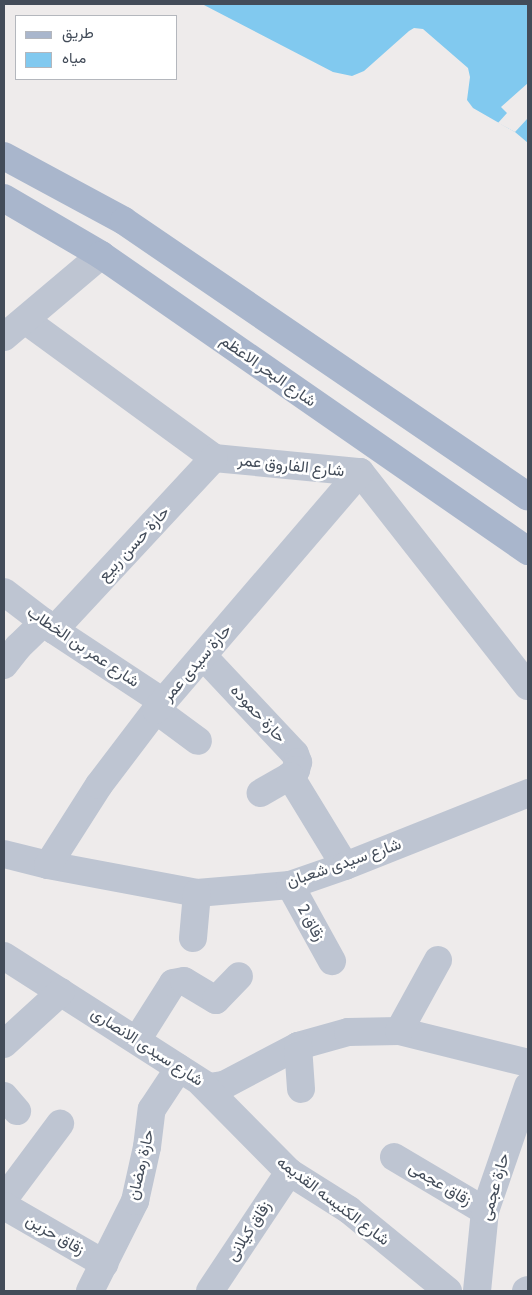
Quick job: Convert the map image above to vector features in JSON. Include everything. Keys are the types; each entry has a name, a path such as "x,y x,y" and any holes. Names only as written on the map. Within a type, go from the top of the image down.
{"main road":[{"path":"4,156 124,221 528,498"},
{"name":"شارع البحر الاعظم","path":"4,198 101,256 528,551"}],"street":[{"path":"4,337 101,256"},
{"name":"شارع الفاروق عمر","path":"25,320 214,458 360,472 528,686"},
{"name":"حارة حسن ربيع","path":"4,665 18,648 49,626 214,458"},
{"name":"حارة سيدى عمر","path":"48,866 99,785 160,706 360,472"},
{"name":"شارع عمر بن الخطاب","path":"4,592 160,706 198,741"},
{"name":"حارة حموده","path":"203,656 295,754 298,762 296,770 290,776"},
{"path":"261,793 290,776 345,866"},
{"name":"شارع سيدى شعبان","path":"4,854 48,866 197,893 290,885 345,866 528,793"},
{"name":"زقاق 2","path":"290,885 332,961"},
{"path":"193,938 197,893"},
{"name":"شارع سيدى الانصارى","path":"4,956 209,1087 224,1085 298,1046 348,1032 399,1031 528,1063"},
{"path":"399,1031 438,960"},
{"path":"136,1040 173,983 184,981 216,1000 239,976"},
{"path":"4,1044 61,992"},
{"path":"298,1046 301,1089"},
{"path":"4,1049 8,1054 4,1061"},
{"name":"حارة رمضان","path":"90,1291 135,1201 147,1147 152,1109 179,1068"},
{"name":"شارع الكنيسه القديمه","path":"202,1084 289,1172 349,1210 448,1291"},
{"name":"حارة عجمى","path":"477,1291 485,1211 528,1086"},
{"path":"4,1199 60,1124"},
{"name":"زقاق عجمى","path":"394,1157 485,1211"},
{"name":"زقاق كيلانى","path":"210,1291 289,1172"},
{"name":"زقاق حزين","path":"4,1206 105,1264"}],"water":[{"path":"202,4 528,4 528,143 515,132 473,108 467,100 470,77 468,68 423,29 414,28 409,31 364,71 352,76 333,72"}],"pier":[{"path":"528,83 528,118 515,132 498,123 507,113 501,107"}]}
